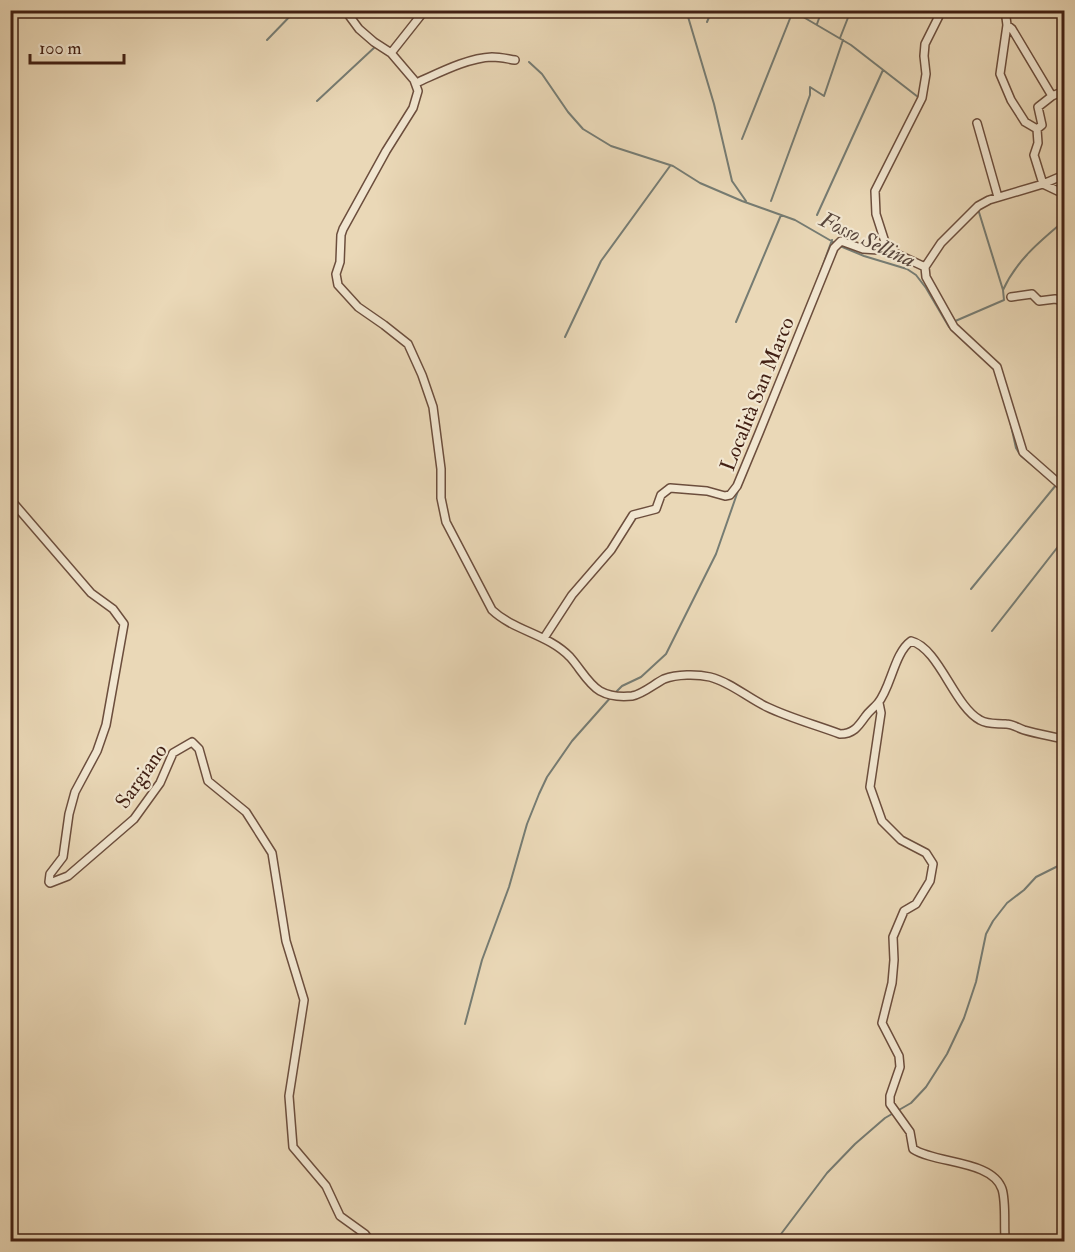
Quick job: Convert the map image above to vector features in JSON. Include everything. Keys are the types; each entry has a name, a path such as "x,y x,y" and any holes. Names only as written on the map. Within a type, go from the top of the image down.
{"street":[{"path":"345,10 359,29 391,53 416,84 418,91 414,108 386,151 343,229 336,279 342,290 358,307 408,344 434,407 441,469 441,498 446,522 486,603 502,619 544,638 569,657 601,692 617,696 634,696 666,678 693,675 728,684 767,707 840,734 848,734 855,730 871,709 879,703 903,651 911,641 928,654 969,711 980,721 995,725 1007,724 1065,739"},
{"path":"391,53 425,10"},
{"path":"925,267 897,254 885,242 876,214 875,191 922,98 926,74 925,44 942,10"},
{"path":"1005,10 1007,25 1000,74 1011,100 1025,122 1037,129"},
{"path":"1007,25 1012,29 1052,96"},
{"path":"416,84 446,70 481,58 515,60"},
{"path":"1037,129 1042,125 1038,107 1052,96 1065,91"},
{"path":"977,123 998,197"},
{"path":"1037,129 1038,143 1034,155 1043,184 1065,194"},
{"path":"1065,175 989,200 973,210 941,243 925,267 926,277 954,327 997,367 1023,452 1065,488"},
{"name":"Località San Marco","path":"544,638 572,595 611,550 633,515 656,509 661,495 670,488 730,495 737,486 834,248 841,241 862,249 879,250 885,242"},
{"path":"1011,297 1032,294 1039,301 1055,299 1065,301"},
{"name":"Sargiano","path":"10,499 91,594 113,609 124,624 106,725 97,751 75,792 69,814 63,856 50,874 49,882 68,876 134,819 160,783 173,753 192,742 199,749 208,781 246,812 273,852 286,941 304,1000 289,1096 292,1147 326,1186 340,1216 365,1234 371,1242"},
{"path":"879,703 880,713 870,787 882,821 901,840 926,853 933,864 930,881 916,904 904,911 893,937 892,983 882,1023 899,1056 900,1067 890,1096 890,1104 910,1132 914,1149 922,1154 980,1169 993,1176 1002,1189 1005,1237 1008,1242"}],"waterway":[{"path":"267,40 296,10"},
{"name":"Fosso Sellina","path":"686,10 714,104 732,181 746,201"},
{"path":"707,22 712,10"},
{"path":"817,24 822,10"},
{"path":"840,38 851,10"},
{"path":"793,11 851,45 918,97"},
{"path":"742,139 793,11"},
{"path":"771,201 810,95 810,87 824,96 843,40"},
{"path":"317,101 376,46"},
{"name":"Fosso Sellina","path":"529,62 542,74 568,112 583,129 611,146 673,166 700,183 795,220 840,246 907,269 916,275 926,288 949,327 984,359"},
{"path":"817,215 883,70"},
{"path":"565,337 601,261 670,166"},
{"path":"953,322 1004,300 978,209"},
{"path":"736,322 781,215"},
{"path":"1003,290 1022,261 1064,221"},
{"path":"816,284 832,240"},
{"name":"Fosso Sellina","path":"1010,421 1016,448 1021,456 1055,484"},
{"path":"971,589 1056,485"},
{"path":"615,693 622,686 641,677 666,654 716,554 739,488"},
{"path":"992,631 1064,539"},
{"path":"465,1024 482,960 509,887 527,824 539,794 547,777 572,741 611,697"},
{"path":"775,1242 827,1173 855,1144 885,1118 911,1103 926,1087 947,1054 964,1018 976,982 986,934 993,921 1007,903 1036,877 1060,865 1064,857"}]}
